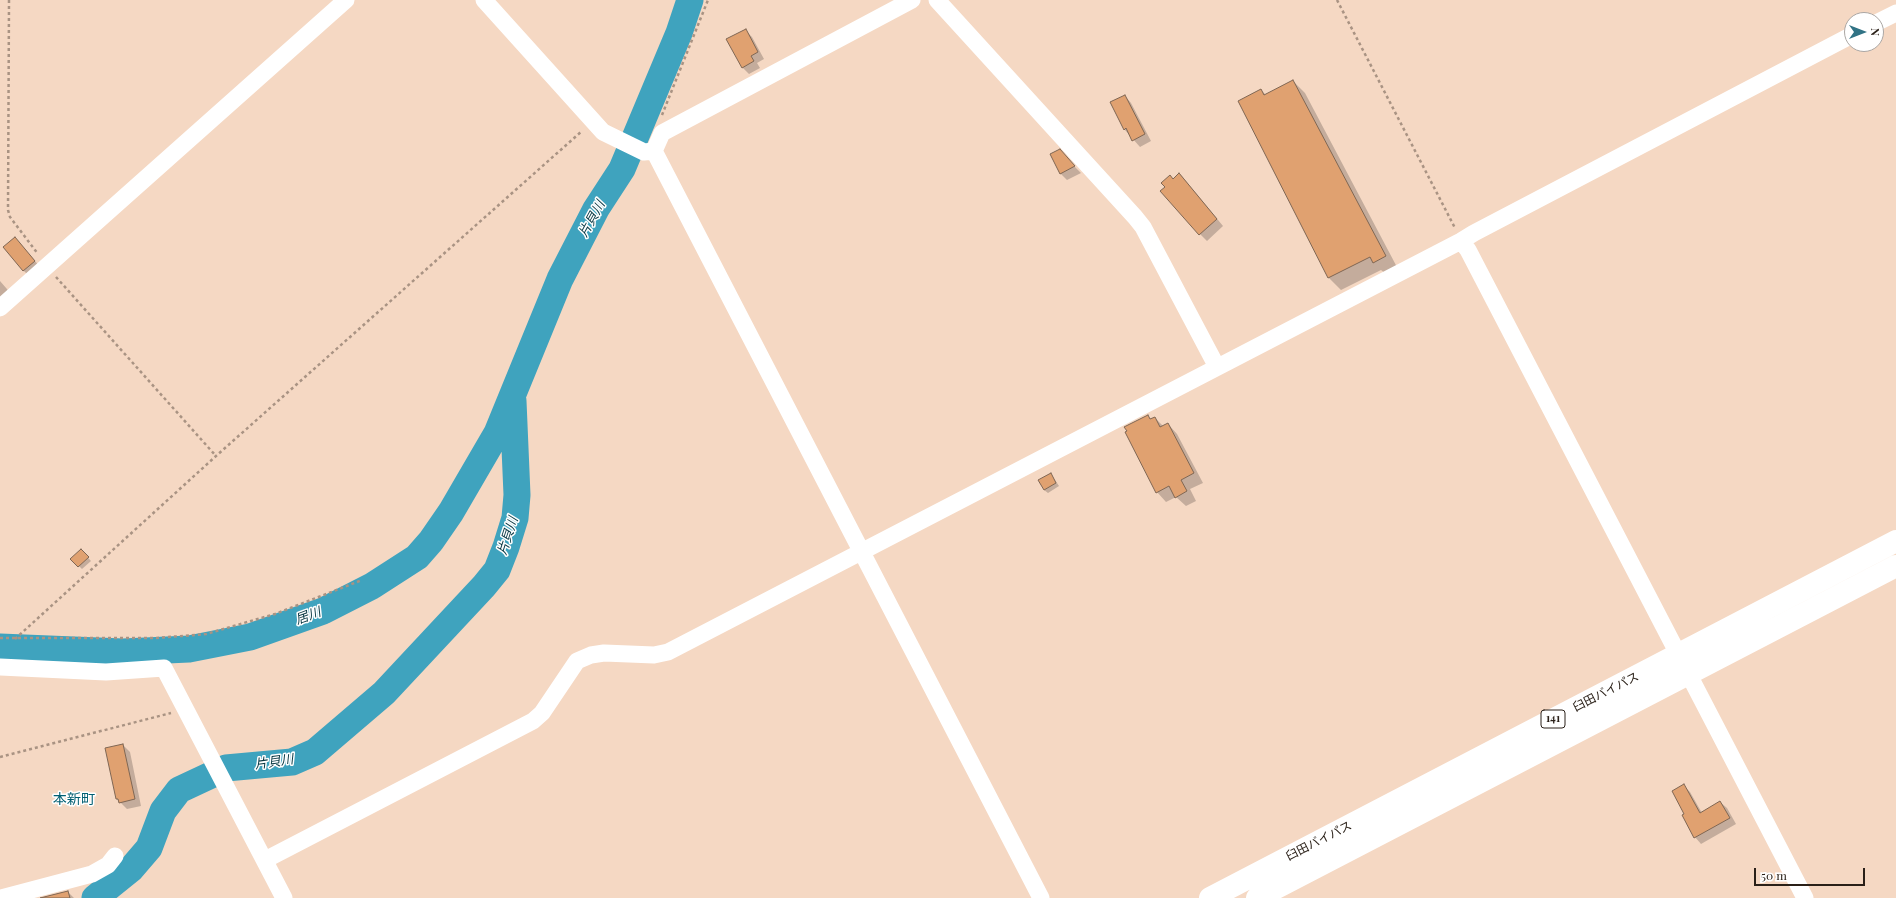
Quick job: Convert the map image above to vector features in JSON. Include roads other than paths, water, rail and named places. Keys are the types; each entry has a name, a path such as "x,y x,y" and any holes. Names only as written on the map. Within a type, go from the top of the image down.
{"highway":[{"name":"臼田バイパス","path":"1210,898 1896,541"},
{"name":"臼田バイパス","path":"1257,898 1896,566"}],"street":[{"path":"0,308 346,0"},
{"path":"484,0 592,122 608,136 649,152 861,551 1041,898"},
{"path":"649,152 662,133 912,0"},
{"path":"937,0 1143,227 1217,367"},
{"path":"1884,19 1896,13"},
{"path":"265,860 533,721 542,713 577,661 591,655 604,653 654,655 668,652 1461,241 1481,229 1844,39"},
{"path":"1461,241 1468,250 1804,898"},
{"path":"0,667 106,672 164,668 284,898"},
{"path":"1,898 92,874 108,865 115,856"}],"waterway":[{"name":"居川","path":"0,647 123,652 189,649 250,637 323,611 372,586 417,557 431,541 451,512 497,433 560,279 596,209 622,169 679,33 690,0"},
{"name":"片貝川","path":"95,898 131,869 149,848 163,811 179,790 226,768 292,762 315,752 384,693 484,586 497,570 515,518 517,495 513,401"}],"district":[{"name":"本新町","path":"74,800"}]}
